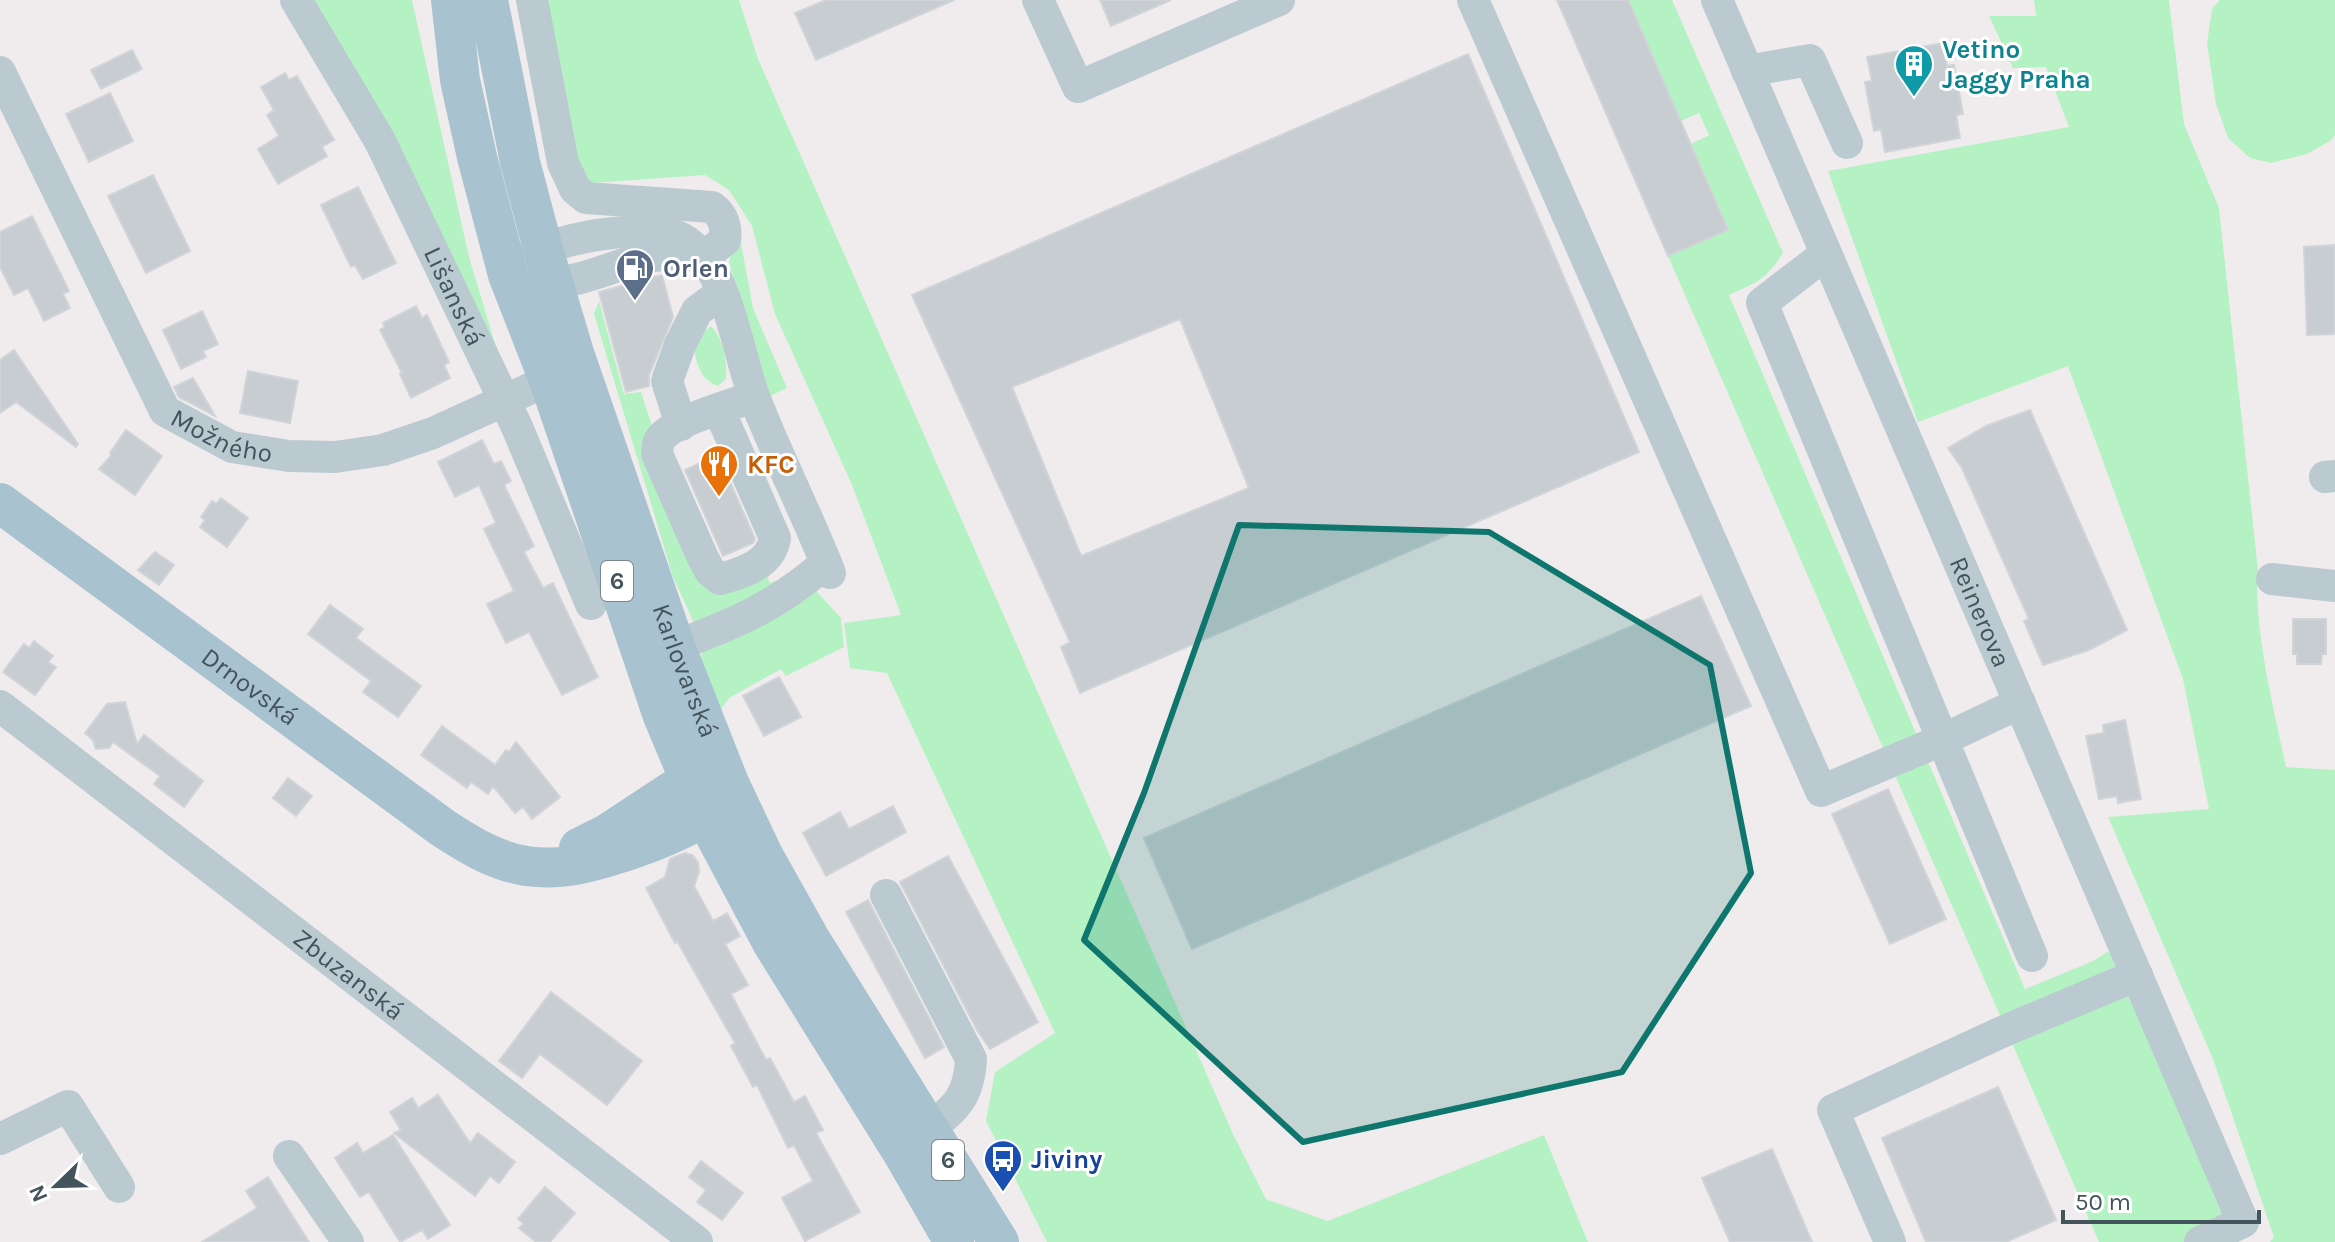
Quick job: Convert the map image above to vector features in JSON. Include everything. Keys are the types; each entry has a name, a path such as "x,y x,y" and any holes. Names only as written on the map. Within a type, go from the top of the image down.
{"main road":[{"name":"Karlovarská","path":"451,0 460,80 508,275 549,380 663,716 697,798 773,944 904,1155 954,1242"},
{"name":"Karlovarská","path":"488,0 520,162 579,370 675,646 729,783 755,839 810,939 999,1242"},
{"name":"Drnovská","path":"0,503 443,828 467,844 505,861 545,868 568,867 657,840 697,798"},
{"path":"697,798 722,802 729,783"}],"street":[{"name":"Lišanská","path":"296,0 380,141 504,401 591,604"},
{"path":"532,0 563,163 575,189 586,198 712,207 724,222 725,240 704,257"},
{"path":"1038,0 1078,87 1279,0"},
{"path":"1473,0 1821,791 2020,703"},
{"name":"Reinerova","path":"1717,0 2243,1222 2200,1242"},
{"path":"1747,71 1810,60 1847,143"},
{"name":"Možného","path":"0,72 165,411 232,447 289,456 335,457 383,450 433,433 549,380"},
{"path":"508,275 548,267 685,253 704,257"},
{"path":"1826,254 1762,303 2032,956"},
{"path":"704,257 721,293 754,397 823,557"},
{"path":"681,425 667,381 697,311 721,293"},
{"path":"754,397 669,431 659,441 657,454 662,470 710,571 720,579 769,556 823,557"},
{"path":"719,410 775,538 769,556"},
{"path":"675,646 740,621 780,598 823,557"},
{"path":"2272,579 2335,586"},
{"name":"Zbuzanská","path":"3,714 697,1242"},
{"path":"886,895 971,1059 971,1075 961,1100 929,1129"},
{"path":"1890,1242 1833,1110 2002,1032 2137,975"},
{"path":"0,1139 68,1106 119,1187"},
{"path":"289,1156 348,1242"}],"highlighted area":[{"path":"1239,525 1489,532 1710,665 1751,873 1622,1072 1303,1142 1084,940 1144,793"}],"green space":[{"path":"308,0 412,0 469,257 506,380"},
{"path":"542,0 739,0 758,59 1233,1134 1266,1199 1328,1221 1544,1135 1588,1242 1047,1242 986,1121 995,1072 1055,1033 887,673 850,668 844,623 901,615 852,485 775,314 752,226 729,190 705,175 591,183 582,175"},
{"path":"1628,0 1672,0 1783,253 1760,280 1729,295 2025,989 2091,962 2109,951 2234,1238 2223,1242 2099,1242 1668,256 1728,230 1691,144 1709,135 1699,113 1681,121"},
{"path":"2034,0 2169,0 2184,124 2219,208 2258,570 2261,642 2286,767 2335,770 2335,1242 2270,1242 2274,1237 2213,1059 2108,817 2209,809 2183,679 2068,366 1918,422 1828,171 2069,127 2046,67 2013,68 1989,16 2036,16"},
{"path":"2220,0 2335,0 2335,135 2330,141 2307,154 2271,163 2250,158 2228,138 2216,104 2207,43 2212,9"},
{"path":"738,227 753,308 787,388 768,397 729,262"},
{"path":"599,301 624,394 641,392 700,572 765,571 770,583 789,577 763,596 694,623 673,577 594,314"},
{"path":"710,326 718,335 725,357 726,379 718,386 702,374 692,342 702,328 707,330"},
{"path":"810,584 841,618 844,647 786,676 781,669 729,698 720,711 701,658 702,650"}],"building":[{"path":"826,0 954,0 816,60 795,13"},
{"path":"1100,0 1171,0 1111,26"},
{"path":"1557,0 1628,0 1728,230 1668,256"},
{"name":"Vetino Jaggy Praha","path":"1943,43 1947,66 1954,65 1963,114 1956,115 1960,138 1885,152 1881,129 1874,131 1865,82 1872,81 1867,57"},
{"path":"132,50 142,69 101,89 91,70"},
{"path":"1468,54 1639,452 1080,693 1061,647 1070,642 912,295","holes":["1180,319 1249,488 1081,556 1012,387"]},
{"path":"285,73 289,80 297,76 334,140 322,147 327,156 278,184 258,149 279,136 267,115 274,110 261,87"},
{"path":"110,93 133,141 89,162 66,114"},
{"path":"153,175 190,251 146,273 108,196"},
{"path":"358,187 396,263 363,279 355,265 351,267 321,205"},
{"path":"32,216 69,291 63,294 70,308 44,321 28,288 14,295 0,267 0,232"},
{"path":"2335,245 2335,334 2307,335 2304,247"},
{"path":"662,275 673,317 649,375 649,386 626,392 599,292"},
{"path":"416,306 422,318 427,315 449,362 444,365 450,378 411,398 380,330 385,327 383,323"},
{"path":"202,311 218,344 203,351 206,357 181,369 163,330"},
{"path":"14,350 78,444 76,447 16,402 0,413 0,360"},
{"path":"248,371 298,381 290,423 240,413"},
{"path":"193,378 215,416 179,397 174,387"},
{"path":"2030,410 2127,630 2089,650 2043,665 2024,621 2029,619 1962,468 1948,448 1986,426"},
{"path":"126,430 162,456 135,495 99,469 111,456"},
{"path":"482,440 494,464 501,461 511,481 504,485 534,546 524,552 543,588 553,583 598,677 562,695 529,632 506,643 487,604 514,591 484,529 496,523 479,485 455,497 438,462"},
{"name":"KFC","path":"718,455 755,539 753,543 723,556 685,470"},
{"path":"221,498 248,518 227,547 200,527 205,520 201,517 212,501 216,504"},
{"path":"155,552 174,565 159,585 138,570"},
{"path":"1701,596 1751,706 1192,949 1144,838"},
{"path":"330,605 363,629 356,638 421,686 398,717 363,692 371,681 308,634"},
{"path":"2293,619 2326,619 2326,654 2322,654 2321,664 2297,664 2297,654 2293,654"},
{"path":"34,641 53,656 48,662 56,667 35,695 3,672 24,644 29,648"},
{"path":"779,677 801,717 764,736 743,696"},
{"path":"125,702 137,744 144,735 203,781 184,807 154,784 160,776 113,742 109,748 96,749 93,740 85,733 107,704"},
{"path":"2125,720 2141,799 2118,803 2117,796 2099,799 2086,736 2104,733 2103,725"},
{"path":"442,726 495,765 516,742 560,797 532,819 523,807 515,813 493,786 488,794 471,782 467,788 421,755"},
{"path":"288,778 312,796 296,816 273,798"},
{"path":"1888,789 1946,919 1890,944 1832,814"},
{"path":"893,806 906,832 826,876 803,833 840,812 849,829"},
{"path":"685,853 698,862 699,872 694,886 713,921 727,913 740,936 725,944 748,985 731,994 766,1060 770,1058 794,1102 805,1096 823,1130 816,1133 860,1212 805,1241 782,1198 813,1181 794,1145 788,1148 757,1085 753,1087 731,1046 735,1043 646,888 665,877 670,859"},
{"path":"948,856 1038,1022 990,1049 977,1030 900,882"},
{"path":"868,900 944,1047 925,1058 846,912"},
{"path":"551,992 642,1061 607,1105 540,1054 522,1078 499,1061"},
{"path":"1998,1087 2056,1220 2006,1242 1926,1242 1882,1138"},
{"path":"438,1095 470,1143 478,1133 515,1162 499,1183 490,1176 475,1196 394,1133 401,1130 390,1112 412,1098 418,1108"},
{"path":"393,1135 450,1225 428,1239 422,1230 400,1242 369,1192 360,1197 335,1158 357,1143 363,1153"},
{"path":"1772,1149 1812,1242 1730,1242 1702,1178"},
{"path":"701,1161 743,1193 722,1220 697,1202 706,1190 689,1177"},
{"path":"268,1177 309,1242 202,1242 257,1208 246,1191"},
{"path":"545,1187 575,1213 550,1242 536,1242 519,1228 524,1224 518,1219"}],"place":[{"name":"Vetino Jaggy Praha","path":"1914,98"},
{"name":"Orlen","path":"635,302"},
{"name":"KFC","path":"719,498"},
{"name":"Jiviny","path":"1003,1193"}]}
